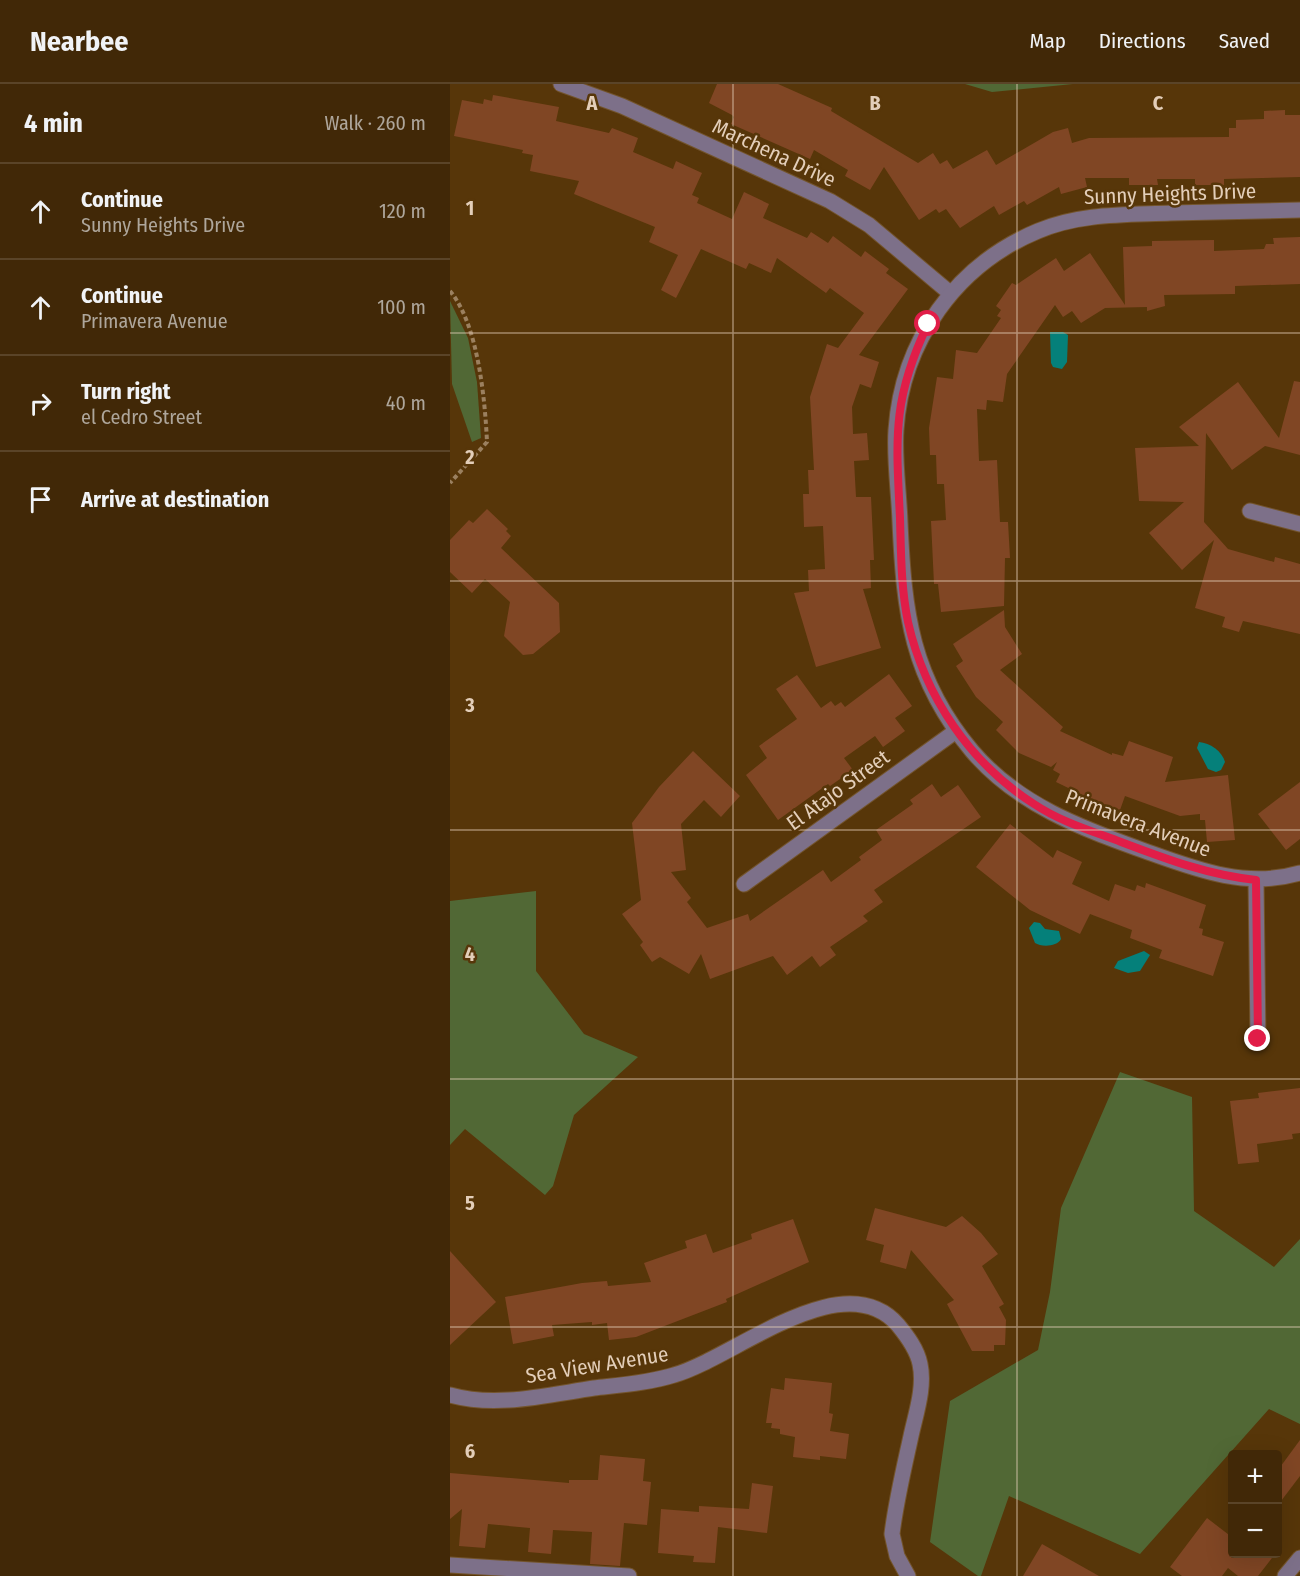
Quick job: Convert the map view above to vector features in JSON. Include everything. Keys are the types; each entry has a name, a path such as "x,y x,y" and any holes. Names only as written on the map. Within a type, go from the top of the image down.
{"street":[{"name":"Marchena Drive","path":"561,84 622,106 830,201 869,225 950,293"},
{"name":"Sunny Heights Drive","path":"956,731 937,701 919,660 908,621 903,587 896,432 901,393 911,359 928,324 950,293 979,265 1008,244 1070,220 1105,215 1300,210"},
{"path":"1250,511 1300,524"},
{"name":"Primavera Avenue","path":"956,731 974,754 1003,781 1035,805 1070,824 1195,869 1222,876 1256,880 1300,873"},
{"name":"El Atajo Street","path":"744,884 956,731"},
{"path":"1256,880 1258,1039"},
{"name":"Sea View Avenue","path":"450,1395 470,1401 514,1399 675,1376 706,1363 808,1311 845,1303 869,1306 891,1318 911,1340 920,1364 920,1394 892,1534 897,1556 908,1576"},
{"path":"1285,1576 1300,1558"},
{"path":"450,1565 629,1576"}],"path":[{"path":"450,291 472,338 481,382 488,441 450,483"}],"green space":[{"path":"965,84 1073,84 992,92"},
{"path":"450,301 468,338 477,382 481,438 472,442 452,384"},
{"path":"536,891 536,971 584,1034 638,1057 574,1115 553,1186 545,1195 465,1129 450,1145 450,901"},
{"path":"1120,1072 1192,1097 1194,1211 1274,1267 1300,1239 1300,1424 1269,1409 1233,1450 1228,1450 1228,1455 1140,1554 1009,1496 981,1576 978,1576 930,1542 950,1401 1038,1350 1050,1292 1061,1208"}],"water":[{"path":"1050,332 1063,332 1068,335 1067,362 1062,369 1053,367 1051,363"},
{"path":"1199,742 1211,746 1221,754 1225,762 1221,770 1216,772 1208,769 1197,748"},
{"path":"1034,922 1040,923 1045,929 1059,931 1061,939 1059,942 1049,946 1035,943 1029,928"},
{"path":"1144,951 1150,955 1140,971 1128,973 1114,968 1118,961"}],"building":[{"path":"717,84 778,84 832,108 831,111 918,163 933,153 940,164 947,160 953,169 987,150 996,165 1053,132 1068,128 1072,143 1089,138 1229,137 1229,128 1236,128 1236,120 1264,119 1264,111 1285,110 1285,115 1300,115 1300,177 1224,179 1224,185 1195,185 1195,179 1157,179 1158,185 1129,185 1129,178 1085,178 1087,187 1061,194 1059,187 1027,205 1024,201 999,215 994,206 960,228 946,209 939,213 936,209 919,220 884,167 870,190 845,176 848,170 814,150 810,159 731,124 734,117 732,115 709,103"},
{"path":"493,95 559,107 556,121 609,133 612,128 638,138 633,152 673,169 676,161 702,173 692,195 699,198 697,203 732,219 744,192 769,204 763,218 807,238 811,232 828,243 833,236 861,257 865,251 889,269 886,273 908,289 859,355 879,362 871,388 860,384 852,407 853,434 867,433 869,460 854,461 856,497 871,497 874,560 870,560 871,588 863,589 881,648 816,667 794,593 809,591 808,570 825,569 823,526 804,527 803,494 809,494 808,470 814,470 810,397 827,344 838,348 864,313 830,288 826,293 777,258 771,273 749,263 746,269 701,249 676,298 661,290 678,255 649,242 655,227 574,194 579,181 530,171 533,155 522,153 523,150 454,136 462,100 483,104 484,99 492,101"},
{"path":"1300,237 1300,284 1235,286 1235,294 1164,295 1165,306 1147,311 1147,307 1105,308 1081,323 1072,311 1063,317 1055,305 1007,374 1003,402 987,400 986,410 977,409 979,461 997,460 1000,522 1008,522 1010,558 1005,558 1004,606 941,612 938,584 934,584 931,521 946,520 944,484 937,484 936,455 930,455 929,428 937,377 953,379 956,350 977,353 1001,318 997,316 1001,310 996,306 1012,283 1016,285 1056,258 1064,271 1090,253 1125,305 1123,247 1152,246 1152,241 1214,240 1214,251 1264,249 1266,244 1274,244 1273,238"},
{"path":"1294,381 1300,382 1300,455 1265,446 1232,470 1206,433 1204,522 1228,549 1274,562 1275,557 1300,564 1300,634 1243,621 1239,632 1222,627 1225,617 1195,608 1214,540 1182,570 1149,533 1184,502 1139,501 1135,448 1199,446 1179,427 1238,382 1279,438"},
{"path":"487,509 508,529 506,531 511,536 501,548 559,603 560,632 533,654 523,655 504,636 510,602 485,579 472,593 450,572 450,540 469,520 473,523"},
{"path":"1004,610 1005,627 1022,654 1000,670 1063,727 1060,731 1112,755 1112,753 1123,756 1129,741 1173,757 1165,782 1228,775 1235,840 1207,842 1205,820 1200,820 1200,814 1180,816 1125,796 1120,810 1095,801 1056,782 1060,774 1053,770 1057,762 1051,767 1019,753 996,730 1003,722 976,697 956,666 963,661 953,644"},
{"path":"889,674 912,706 895,718 905,731 883,747 875,736 844,758 853,770 830,786 828,784 778,820 746,775 767,758 759,746 797,719 776,689 797,675 821,708 831,701 835,706 841,702 845,707"},
{"path":"693,751 740,796 721,817 704,800 681,824 686,870 671,872 691,898 687,902 707,928 748,914 750,921 823,870 831,882 861,860 859,857 882,840 876,830 913,804 910,800 932,784 941,797 958,785 981,817 874,890 883,902 863,916 868,921 830,947 836,955 820,967 812,956 787,975 773,956 710,979 701,954 689,974 660,957 652,962 640,945 643,942 622,914 641,900 632,823 659,787"},
{"path":"1300,782 1300,839 1286,850 1258,814"},
{"path":"1010,824 1053,858 1057,850 1082,862 1072,884 1109,901 1115,884 1135,891 1137,885 1145,888 1146,883 1206,905 1199,928 1203,929 1202,935 1224,942 1213,976 1159,958 1162,950 1130,938 1132,930 1090,914 1080,934 1030,910 976,867"},
{"path":"1300,1088 1300,1133 1292,1134 1293,1139 1257,1144 1259,1162 1238,1164 1230,1101 1259,1098 1258,1093"},
{"path":"875,1208 946,1227 962,1216 981,1233 998,1254 982,1266 1004,1304 999,1307 1006,1320 1005,1345 994,1345 994,1351 972,1351 947,1304 954,1300 911,1250 906,1269 880,1262 884,1245 866,1240"},
{"path":"793,1219 809,1262 726,1299 727,1302 636,1337 609,1340 607,1323 592,1325 592,1322 552,1325 554,1336 513,1344 505,1297 582,1283 607,1281 608,1286 651,1282 644,1263 687,1248 685,1241 706,1234 713,1253 752,1239 751,1234"},
{"path":"450,1251 496,1302 450,1345"},
{"path":"785,1378 832,1383 829,1413 833,1414 830,1431 849,1434 846,1459 820,1456 820,1460 793,1457 795,1437 780,1434 780,1429 771,1428 772,1423 766,1423 771,1388 784,1390"},
{"path":"1300,1440 1300,1476 1282,1500 1282,1465"},
{"path":"600,1455 645,1459 643,1481 651,1482 647,1525 624,1523 620,1566 590,1564 592,1532 553,1530 551,1554 528,1552 530,1528 488,1524 485,1548 459,1546 462,1509 450,1519 450,1473 569,1483 569,1480 598,1480"},
{"path":"752,1483 773,1486 767,1533 718,1527 715,1563 693,1562 694,1556 658,1553 661,1509 699,1512 699,1506 749,1509"},
{"path":"1207,1518 1228,1534 1228,1558 1272,1558 1258,1576 1238,1576 1228,1568 1222,1576 1182,1576 1170,1567"},
{"path":"1042,1544 1099,1576 1023,1576"}],"route":[{"path":"928,324 911,359 901,393 896,432 903,587 908,621 919,660 937,701 974,754 1003,781 1035,805 1070,824 1195,869 1222,876 1256,880 1258,1039"}]}
